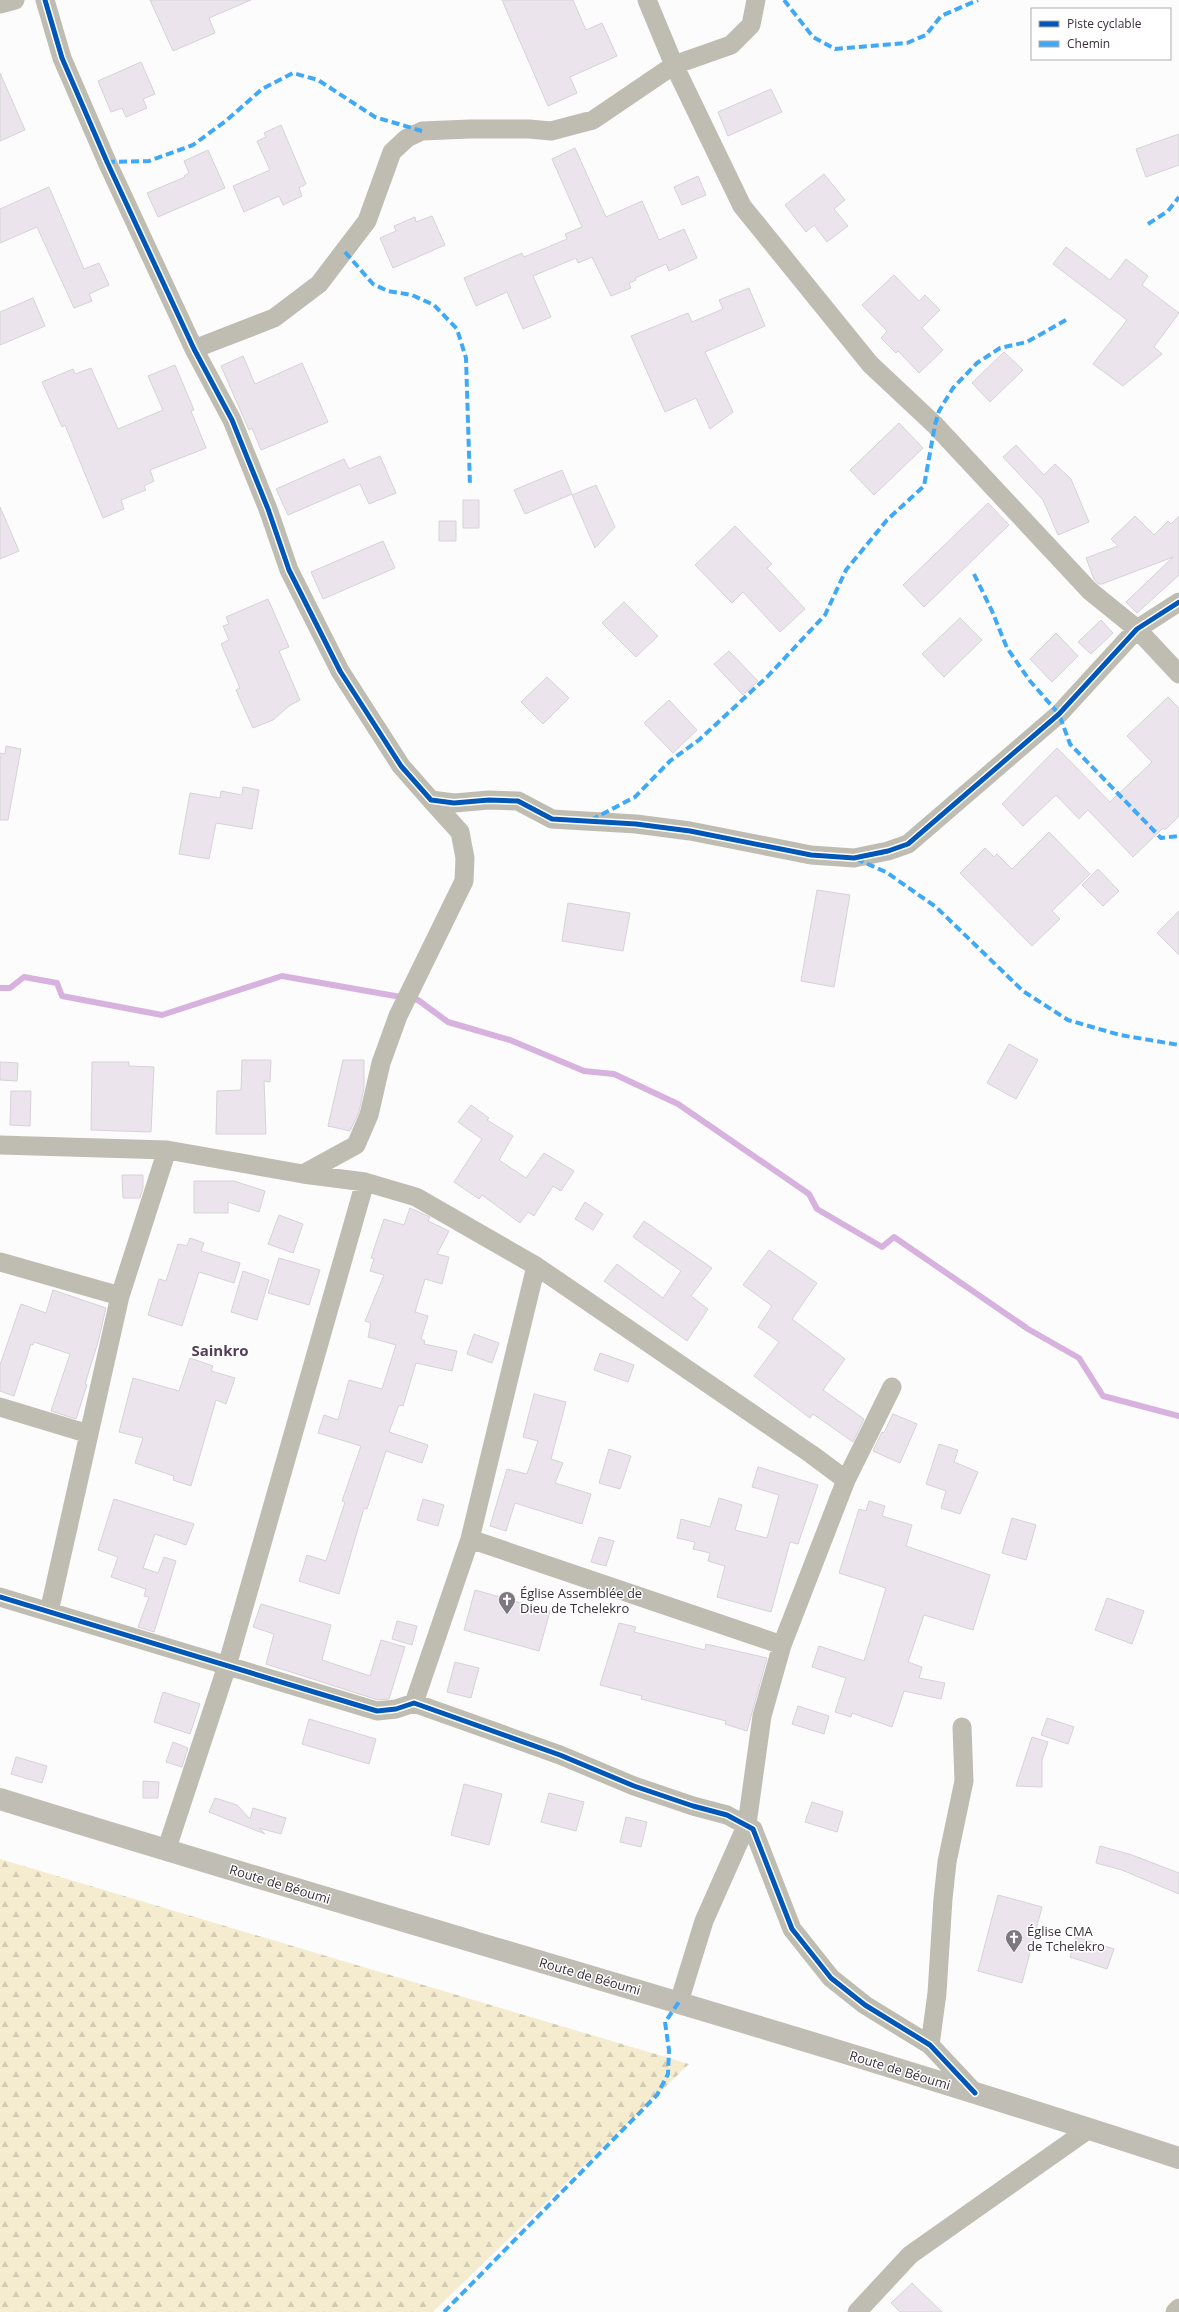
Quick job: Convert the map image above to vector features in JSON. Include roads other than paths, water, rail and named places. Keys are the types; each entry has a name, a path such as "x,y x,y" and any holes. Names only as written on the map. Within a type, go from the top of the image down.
{"main road":[{"name":"Route de Béoumi","path":"0,1799 166,1851 679,2002 975,2093 1179,2158"}],"street":[{"path":"0,4 15,0"},
{"path":"45,0 62,58 107,162 194,349 232,420 268,510 289,570 340,671 401,766 460,832 465,858 464,881 398,1016 381,1063 368,1115 356,1145 303,1174"},
{"path":"647,0 674,65 742,206 865,358 935,425 1090,591 1137,628 1179,674"},
{"path":"194,349 274,318 319,284 367,221 392,152 407,138 422,131 529,129 551,131 594,120 674,65 731,45 751,25 756,0"},
{"path":"431,800 454,803 489,800 518,801 552,819 636,824 690,832 810,855 854,858 888,851 908,844 1059,714 1137,628 1179,602"},
{"path":"0,1145 167,1150 303,1174 365,1182 416,1197 536,1266 811,1454 846,1480"},
{"path":"49,1612 120,1296 167,1150"},
{"path":"166,1851 227,1666 365,1182"},
{"path":"0,1262 120,1296"},
{"path":"414,1703 470,1539 536,1266"},
{"path":"679,2002 704,1921 747,1824 762,1716 782,1645 846,1480 892,1387"},
{"path":"0,1407 89,1434"},
{"path":"470,1539 782,1645"},
{"path":"0,1597 378,1711 396,1709 414,1703 560,1755 634,1786 693,1806 727,1815 747,1824 753,1829 792,1929 831,1978 865,2006 930,2045 975,2093"},
{"path":"930,2045 937,1992 942,1899 964,1781 962,1727"},
{"path":"857,2312 910,2254 1089,2129"},
{"path":"1176,2312 1179,2308"}],"waterway":[{"path":"0,988 10,988 24,977 57,983 62,996 162,1015 282,976 418,1000 448,1022 510,1040 584,1071 614,1074 678,1104 809,1194 817,1209 882,1247 894,1237 1028,1329 1079,1358 1103,1396 1179,1416"}],"place":[{"name":"Église Assemblée de Dieu de Tchelekro","path":"507,1615"},
{"name":"Église CMA de Tchelekro","path":"1014,1953"}],"district":[{"name":"Sainkro","path":"220,1350"}]}
